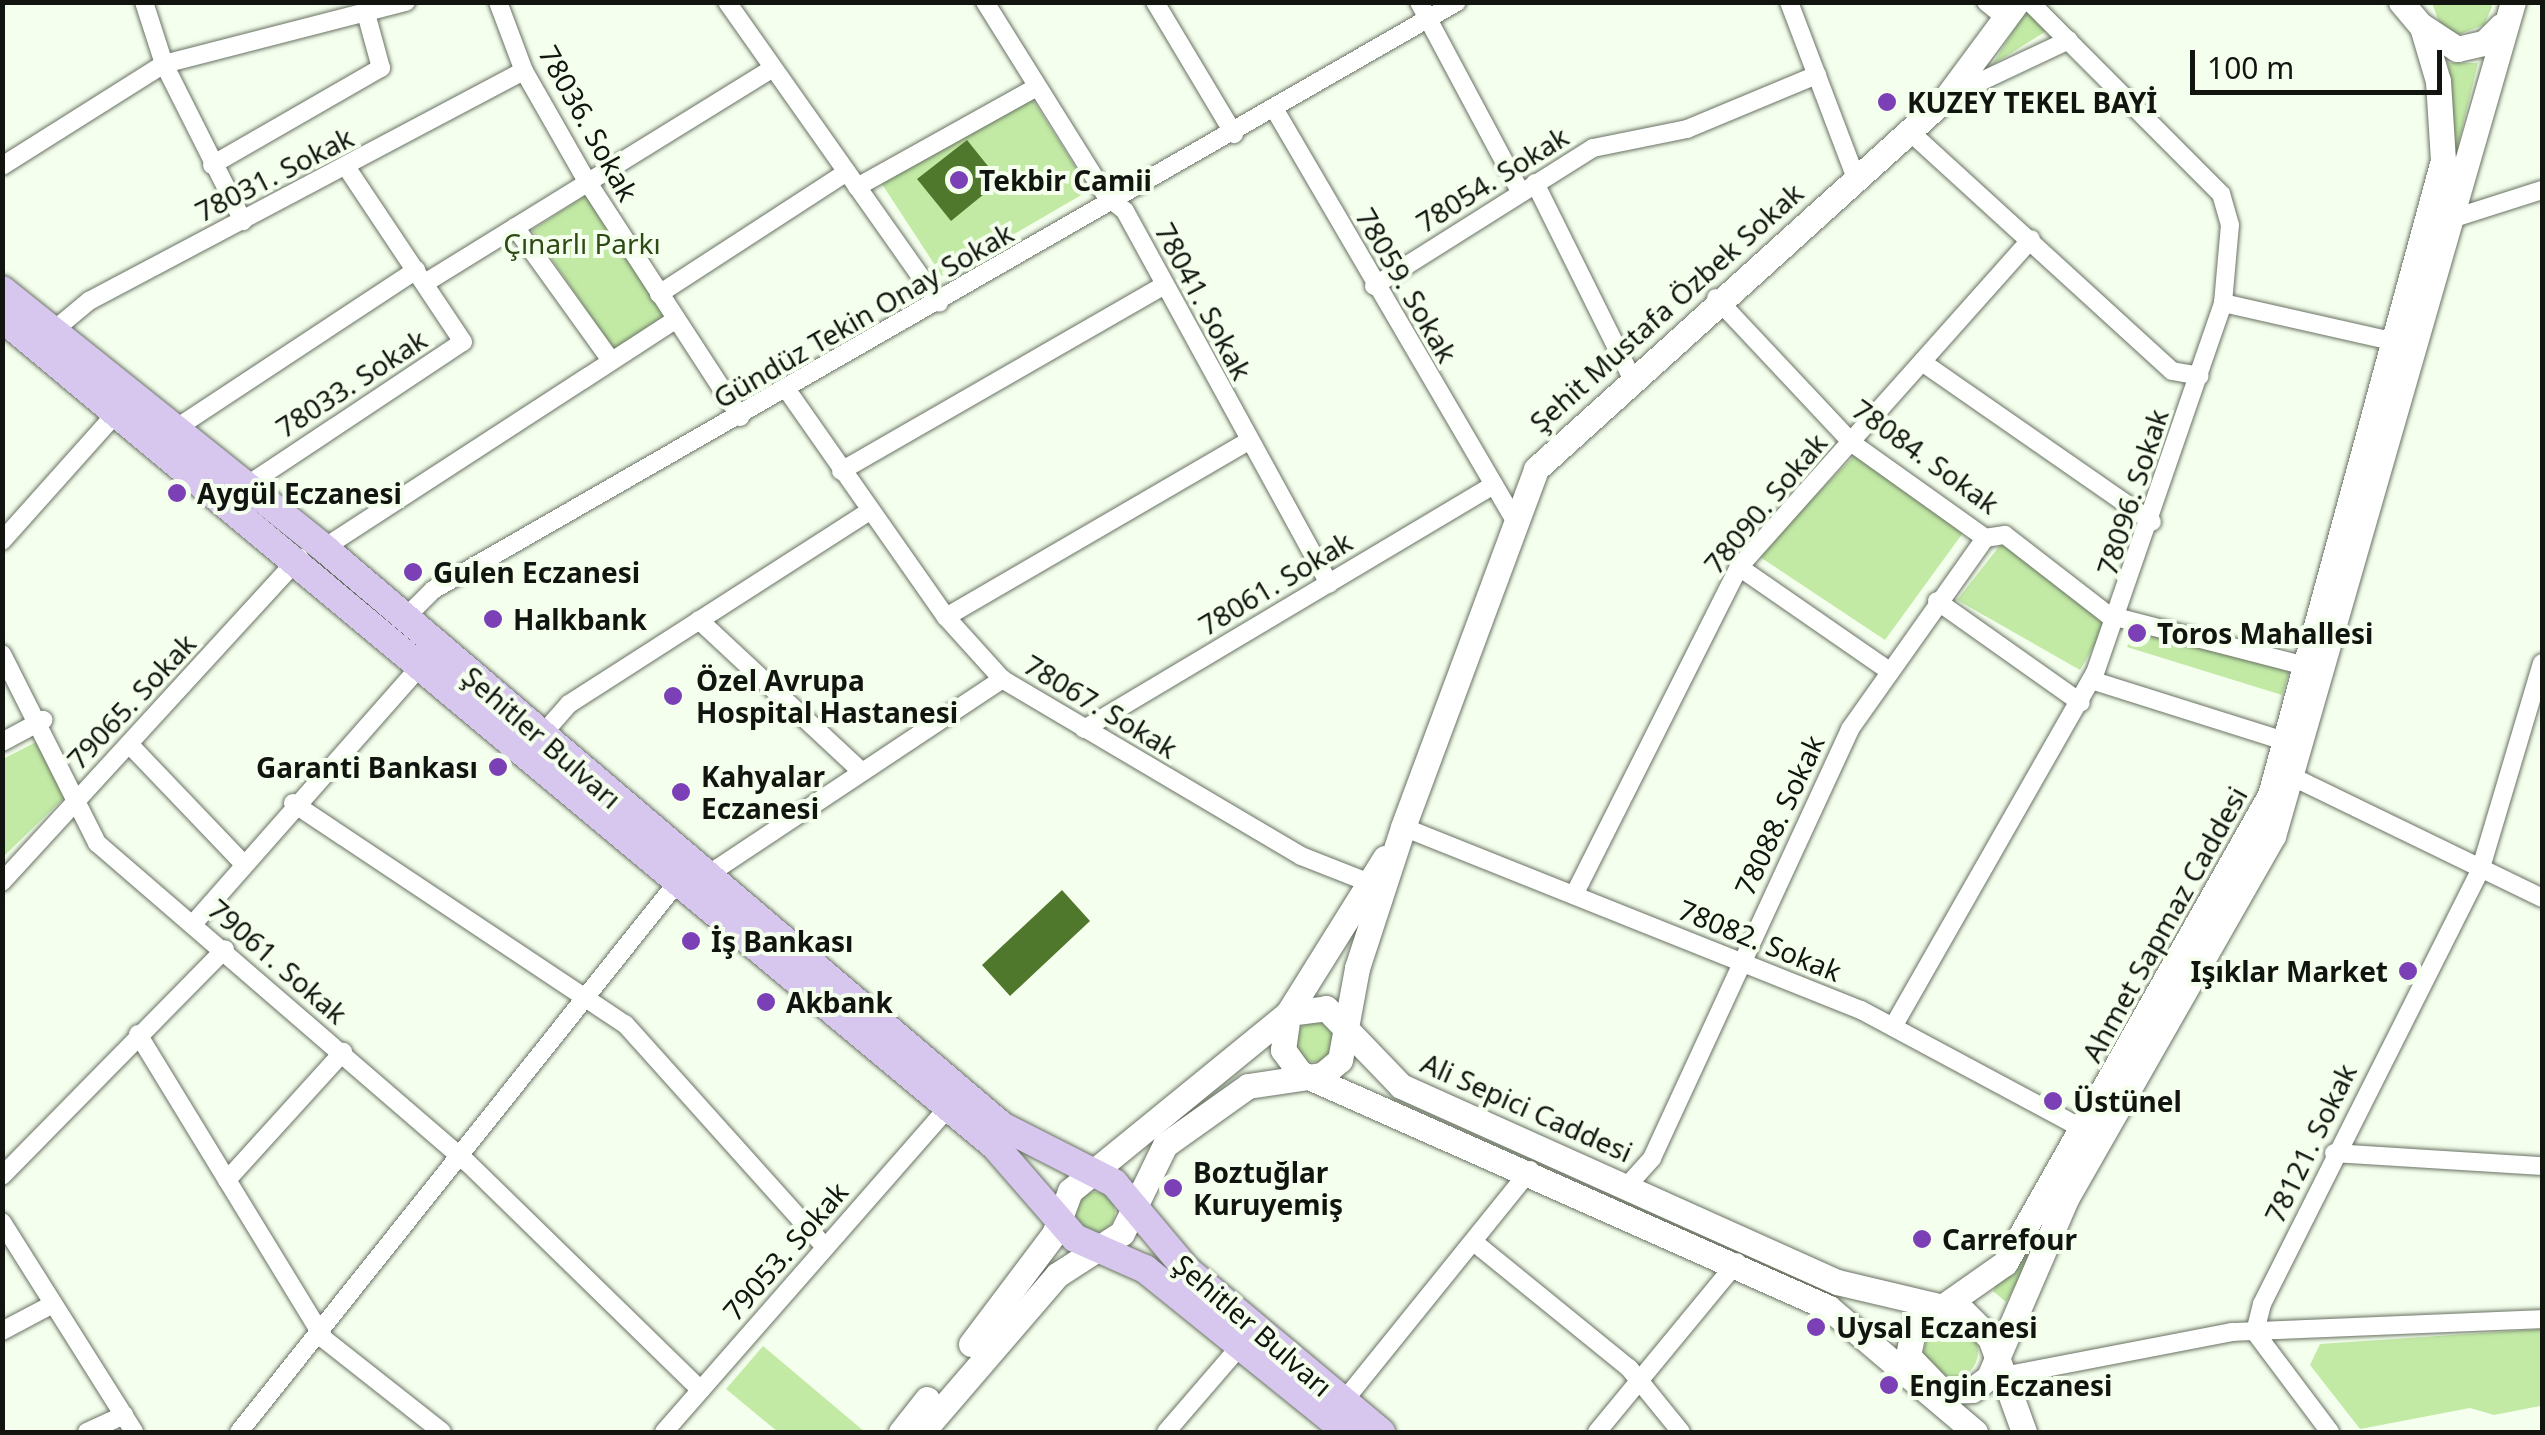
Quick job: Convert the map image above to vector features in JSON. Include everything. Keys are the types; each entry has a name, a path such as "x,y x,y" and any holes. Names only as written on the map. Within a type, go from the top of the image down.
{"main road":[{"name":"Ahmet Sapmaz Caddesi","path":"1944,1308 2005,1263 2251,837 2400,343 2446,139 2419,15 2402,2"},
{"name":"Şehit Mustafa Özbek Sokak","path":"1402,827 1514,519 1536,469 1716,298 1946,98 2002,7"},
{"name":"Ahmet Sapmaz Caddesi","path":"2000,1365 2067,1197 2273,836 2293,777 2507,9"},
{"path":"2419,15 2443,45 2470,48 2507,9"},
{"name":"Şehitler Bulvarı","path":"2,290 246,486 424,662 692,878 1002,1126 1114,1183 1187,1270 1381,1432"},
{"name":"Şehitler Bulvarı","path":"2,318 119,410 404,619 949,1107 1058,1217 1100,1249 1144,1269 1347,1432"},
{"path":"922,1432 1054,1278 1122,1233 1152,1164 1181,1131 1248,1086 1310,1077 1340,1060 1378,886 1402,827"},
{"path":"1310,1077 1283,1050 1288,1014 1378,886"},
{"path":"901,1432 1037,1259 1058,1217 1088,1172 1288,1014 1312,1004 1348,1027"},
{"name":"Ali Sepici Caddesi","path":"1348,1027 1401,1086 1837,1282 1944,1308"},
{"name":"Ali Sepici Caddesi","path":"1310,1077 1737,1262 1828,1308 1924,1381 1975,1432"},
{"path":"2000,1365 1972,1390 1954,1394 1924,1381 1908,1344 1914,1327 1944,1308 1983,1326 2000,1365 2024,1432"}],"street":[{"path":"144,2 164,64 212,165 244,221"},
{"path":"2,166 164,64 406,2"},
{"name":"78036. Sokak","path":"498,2 524,71 588,183 740,418"},
{"path":"726,2 939,304"},
{"name":"78041. Sokak","path":"985,2 1035,88 1115,204 1164,284 1247,442 1329,584"},
{"path":"1155,2 1234,134"},
{"name":"Gündüz Tekin Onay Sokak","path":"404,619 433,590 1276,110 1424,11 1457,2"},
{"path":"1789,2 1855,176"},
{"name":"78096. Sokak","path":"1894,1025 2092,680 2121,614 2223,303 2230,225 2221,194 2030,2"},
{"path":"1424,11 1528,187 1631,376"},
{"path":"212,165 382,68 366,12"},
{"path":"1946,98 2069,40"},
{"path":"175,429 421,276 516,227 770,69"},
{"name":"78031. Sokak","path":"53,331 89,300 347,168 524,71"},
{"name":"78054. Sokak","path":"1374,286 1593,148 1687,130 1816,76"},
{"path":"659,294 852,179 1035,88"},
{"name":"78059. Sokak","path":"1276,110 1374,286 1514,519"},
{"path":"1908,130 2172,372 2200,376"},
{"name":"78033. Sokak","path":"246,486 463,342 347,168"},
{"path":"2448,220 2542,190"},
{"path":"516,227 610,359"},
{"name":"78090. Sokak","path":"1574,895 1738,567 2030,239"},
{"path":"841,471 1164,284"},
{"name":"78084. Sokak","path":"1716,298 1852,443 1985,538 2005,535 2108,615 2121,614 2302,665"},
{"path":"2223,303 2400,343"},
{"name":"79065. Sokak","path":"2,882 312,553 675,320"},
{"path":"1922,362 2152,522"},
{"name":"78067. Sokak","path":"787,390 946,617 1002,679 1301,856 1378,886"},
{"path":"2,541 119,410"},
{"path":"946,617 1247,442"},
{"name":"78061. Sokak","path":"1084,729 1494,485"},
{"path":"540,737 569,704 870,511"},
{"name":"78088. Sokak","path":"1628,1185 1652,1158 1739,962 1888,670 1985,538"},
{"path":"1738,567 1888,670"},
{"path":"1937,601 2080,702"},
{"path":"699,620 861,771"},
{"name":"79061. Sokak","path":"2,654 43,720 75,802 98,843 457,1153 701,1390"},
{"path":"194,924 242,862 424,662"},
{"name":"78121. Sokak","path":"2255,1332 2334,1153 2480,871 2542,664"},
{"path":"240,1432 457,1153 585,997 692,878 1002,679"},
{"path":"2092,680 2281,740"},
{"path":"2,742 43,720"},
{"path":"130,745 242,862"},
{"path":"2293,777 2542,898"},
{"path":"294,803 625,1024 825,1246"},
{"name":"78082. Sokak","path":"1402,827 1894,1025 2085,1130"},
{"path":"2,1176 224,949"},
{"path":"138,1034 320,1332 442,1432"},
{"path":"228,1180 343,1052"},
{"name":"79053. Sokak","path":"664,1432 949,1107"},
{"path":"2334,1153 2542,1166"},
{"path":"1343,1402 1530,1170"},
{"path":"5,1230 134,1432"},
{"path":"1475,1243 1638,1384 1681,1432"},
{"path":"1597,1432 1737,1262"},
{"path":"2,1331 53,1304"},
{"path":"2000,1365 2255,1332 2542,1319"},
{"path":"2255,1332 2330,1432"},
{"path":"1166,1432 1241,1345"},
{"path":"88,1432 124,1415"}],"green space":[{"path":"2432,3 2491,3 2492,7 2484,25 2457,35 2441,27"},
{"path":"2027,9 2051,28 1992,65"},
{"path":"2448,63 2478,63 2399,387 2271,820 2006,1302 1993,1291 2255,846 2277,790 2455,144"},
{"path":"1028,92 1090,190 942,276 880,181"},
{"name":"Çınarlı Parkı","path":"591,192 670,315 614,350 532,230"},
{"path":"1859,451 1965,530 1885,640 1757,555"},
{"path":"2001,544 2112,615 2080,670 1957,600"},
{"path":"2137,620 2289,672 2282,695 2127,647"},
{"path":"42,739 68,794 3,857 3,759"},
{"path":"1315,1022 1329,1028 1335,1042 1329,1056 1315,1062 1301,1056 1295,1042 1301,1028"},
{"path":"1095,1192 1109,1198 1115,1212 1109,1226 1095,1232 1081,1226 1075,1212 1081,1198"},
{"path":"1951,1325 1970,1333 1978,1352 1970,1371 1951,1379 1932,1371 1924,1352 1932,1333"},
{"path":"2542,1329 2540,1406 2494,1415 2470,1408 2360,1429 2310,1365 2320,1344"},
{"path":"763,1346 865,1432 778,1432 726,1389"}],"building":[{"name":"Tekbir Camii","path":"967,140 1000,181 951,221 917,179"},
{"path":"1062,890 1090,921 1010,996 982,965"}],"place":[{"name":"KUZEY TEKEL BAYİ","path":"1887,102"},
{"name":"Tekbir Camii","path":"959,180"},
{"name":"Aygül Eczanesi","path":"177,493"},
{"name":"Gulen Eczanesi","path":"413,572"},
{"name":"Halkbank","path":"493,619"},
{"name":"Toros Mahallesi","path":"2137,633"},
{"name":"Özel Avrupa Hospital Hastanesi","path":"673,696"},
{"name":"Garanti Bankası","path":"498,767"},
{"name":"Kahyalar Eczanesi","path":"681,792"},
{"name":"İş Bankası","path":"691,941"},
{"name":"Işıklar Market","path":"2408,971"},
{"name":"Akbank","path":"766,1002"},
{"name":"Üstünel","path":"2053,1101"},
{"name":"Boztuğlar Kuruyemiş","path":"1173,1188"},
{"name":"Carrefour","path":"1922,1239"},
{"name":"Uysal Eczanesi","path":"1816,1327"},
{"name":"Engin Eczanesi","path":"1889,1385"}]}
